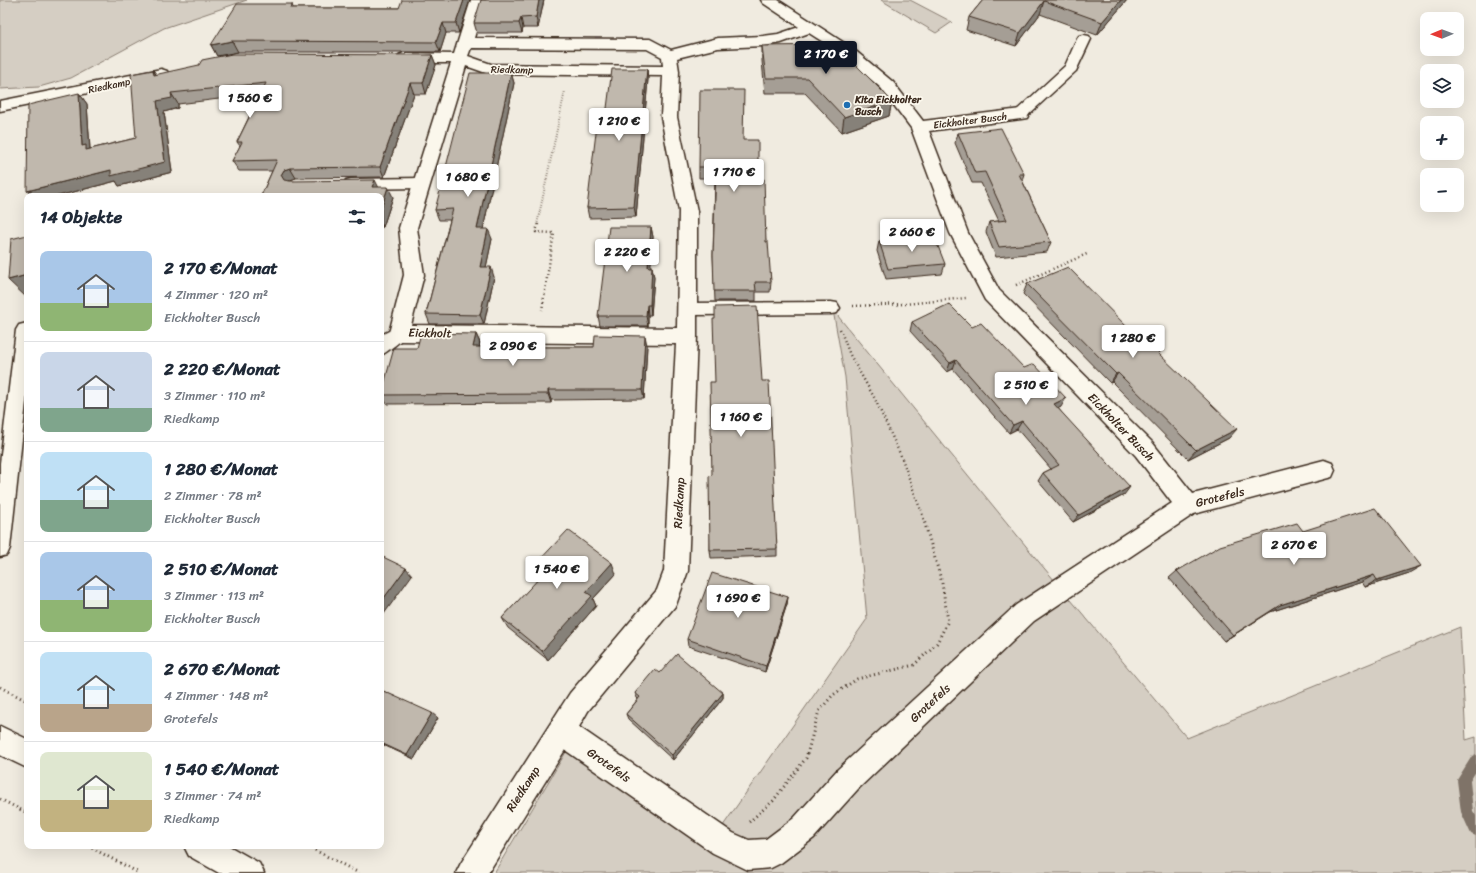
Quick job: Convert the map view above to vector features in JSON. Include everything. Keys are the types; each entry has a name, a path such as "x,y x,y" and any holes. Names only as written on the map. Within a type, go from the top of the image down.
{"street":[{"name":"Eickholt","path":"478,0 408,228 414,276 400,333 687,336"},
{"name":"Eickholter Busch","path":"768,0 846,51 887,85 919,127 959,233 992,295 1144,449 1188,505"},
{"path":"670,63 718,43 763,41 782,38 809,28"},
{"name":"Riedkamp","path":"389,58 463,51 650,44 670,63 669,118 688,211 688,309 676,571 667,597 579,702 470,873"},
{"name":"Riedkamp","path":"463,51 489,70 569,70 670,63"},
{"name":"Riedkamp","path":"0,106 178,70"},
{"name":"Eickholter Busch","path":"919,127 1021,114"},
{"name":"Grotefels","path":"561,731 723,843 748,854 771,853 804,828 848,779 1025,613 1188,505 1324,470"},
{"path":"0,740 24,752"},
{"path":"205,849 249,873"}],"lane":[{"path":"1021,114 1071,68 1084,39"},
{"path":"335,184 422,182"},
{"path":"688,309 831,308"},
{"path":"0,548 24,330"},
{"path":"384,344 386,341 400,333"}],"path":[{"path":"538,334 554,232 536,232 569,70"},
{"path":"723,843 773,801 806,758 819,710 833,695 857,679 914,665 936,642 948,621 940,576 922,512 904,463 875,399 850,355 831,308 905,304 992,295 1089,253"},
{"path":"0,687 24,699"},
{"path":"0,799 24,811"},
{"path":"94,849 139,873"},
{"path":"313,849 358,873"}],"shaded area":[{"path":"0,0 247,0 164,28 71,78 39,87 0,89"},
{"path":"881,0 910,0 952,22 936,33"},
{"path":"833,310 1039,562 1187,738 1460,627 1466,740 1476,737 1476,873 494,873 569,747 711,843 867,619 845,377"}],"building":[{"path":"402,0 464,0 456,23 443,23 436,42 232,41 211,45 237,4 292,4 290,8 399,8"},
{"path":"481,0 539,0 536,17 521,18 519,23 474,23"},
{"path":"983,0 1121,0 1102,22 1044,1 1020,33 969,17"},
{"path":"836,45 892,101 844,117 807,78 766,78 762,46"},
{"path":"232,54 432,55 423,83 410,83 380,167 290,168 284,170 281,175 284,180 290,181 375,180 372,187 388,187 384,200 384,193 262,193 277,160 232,161 242,142 237,142 266,83 171,93 172,98 157,101 165,162 111,176 111,170 27,191 28,105 79,93 82,146 86,145 86,150 136,138 131,74 153,70 154,75 199,65 202,60"},
{"path":"612,69 647,69 634,207 587,208 597,124 605,124"},
{"path":"470,73 511,73 477,229 488,229 480,267 491,267 480,315 426,314 453,209 435,210"},
{"path":"700,90 744,90 743,140 758,140 758,179 764,179 766,242 768,242 771,282 755,282 756,291 714,291 713,255 716,167 699,167"},
{"path":"1001,128 1024,174 1019,174 1051,242 999,247 989,222 1007,220 985,172 975,173 958,133"},
{"path":"609,227 651,227 648,267 652,267 650,305 647,305 646,316 598,316"},
{"path":"24,236 24,276 8,280 11,239"},
{"path":"934,236 945,264 888,269 879,241"},
{"path":"1068,267 1132,332 1137,330 1160,352 1158,353 1237,429 1196,450 1118,373 1116,374 1027,284"},
{"path":"949,304 972,327 981,323 1024,368 1034,364 1066,398 1054,404 1130,487 1079,515 1043,473 1059,465 1022,421 1013,425 956,360 950,363 912,322"},
{"path":"757,306 762,381 769,381 777,549 710,550 709,476 712,475 710,382 715,382 713,319 715,319 715,307"},
{"path":"421,333 476,334 473,347 594,347 595,335 645,336 642,390 548,390 548,394 384,395 384,384 394,348 417,348"},
{"path":"1375,508 1421,566 1377,580 1374,575 1280,605 1233,635 1177,571 1220,546 1297,523 1303,531"},
{"path":"568,530 612,563 586,592 592,596 542,651 502,618 543,574 534,566"},
{"path":"384,557 406,568 384,598"},
{"path":"712,573 788,597 766,666 687,639"},
{"path":"677,654 723,693 672,755 626,714 640,697 635,693 655,669 660,673"},
{"path":"384,691 432,713 407,755 384,744"}],"waterway":[{"path":"1476,760 1463,780 1467,812 1476,829"}],"place":[{"name":"Kita Eickholter Busch","path":"847,105"}]}
